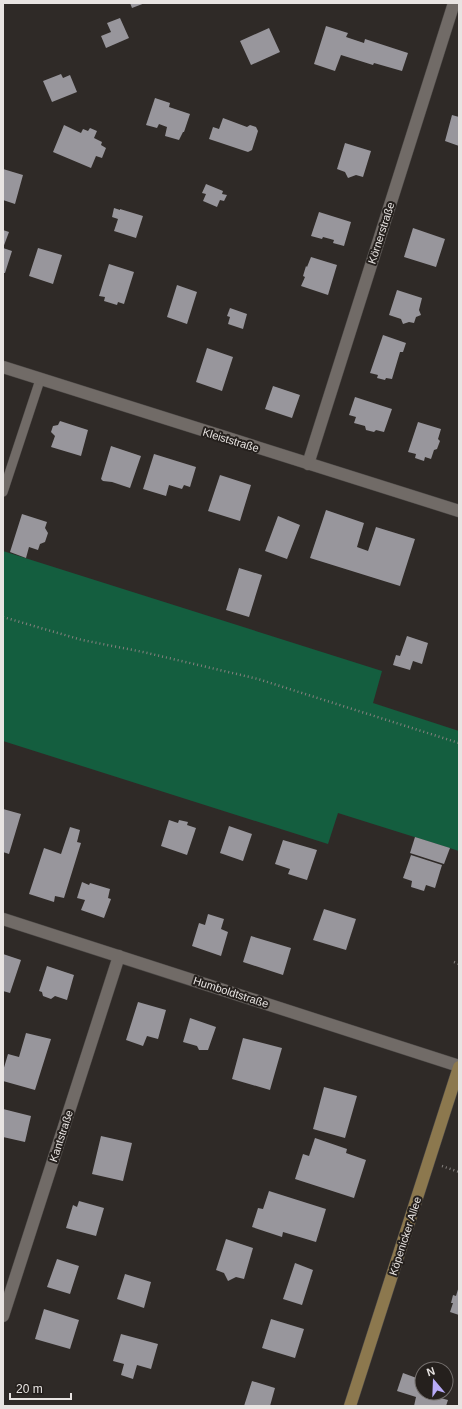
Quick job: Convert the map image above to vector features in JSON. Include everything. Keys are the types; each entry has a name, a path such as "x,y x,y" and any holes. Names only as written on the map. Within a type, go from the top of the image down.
{"street":[{"name":"Körnerstraße","path":"308,464 454,3"},
{"name":"Kleiststraße","path":"3,367 40,380 459,511"},
{"name":"Humboldtstraße","path":"3,919 459,1066"},
{"name":"Kantstraße","path":"3,1316 119,956"},
{"name":"Köpenicker Allee","path":"350,1406 459,1066"}],"lane":[{"path":"3,492 40,380"}],"path":[{"path":"3,617 82,640 143,652 258,679 459,743"},
{"path":"454,962 459,964"},
{"path":"438,1165 459,1172"}],"green space":[{"path":"3,551 382,671 373,703 459,731 459,851 338,813 328,844 3,741"}],"building":[{"path":"130,3 145,3 132,8"},
{"path":"120,18 129,38 106,48 101,36 111,32 107,23"},
{"path":"326,26 348,33 346,37 364,43 365,39 408,53 402,71 374,63 373,65 341,55 335,71 314,64"},
{"path":"269,28 280,52 251,65 240,41"},
{"path":"61,74 63,78 70,75 77,92 52,102 43,81"},
{"path":"155,98 170,103 169,107 190,114 184,132 179,140 165,136 167,127 159,124 157,128 146,125"},
{"path":"452,115 459,117 459,146 445,141"},
{"path":"223,118 247,127 250,125 256,127 258,131 252,150 248,152 209,139 213,127 219,129"},
{"path":"64,125 81,133 83,129 88,131 90,128 97,131 94,138 102,142 101,145 106,148 102,158 96,156 91,168 53,152"},
{"path":"345,143 371,151 363,177 356,175 348,178 345,172 337,169"},
{"path":"3,169 23,175 15,204 3,200"},
{"path":"206,184 223,191 222,194 227,195 224,201 220,200 217,207 203,201 206,194 202,193"},
{"path":"114,208 143,216 136,238 114,231 118,219 112,217"},
{"path":"319,212 351,222 344,246 333,243 334,240 311,236"},
{"path":"413,228 445,239 436,267 404,257"},
{"path":"3,230 9,232 3,248"},
{"path":"3,248 12,251 5,273 3,273"},
{"path":"38,248 62,255 53,284 29,276"},
{"path":"311,257 337,265 328,295 301,286 305,277 303,276 306,266 307,267"},
{"path":"109,264 134,272 124,304 118,302 117,305 104,301 105,297 99,296"},
{"path":"177,285 197,292 187,324 167,317"},
{"path":"397,290 422,298 419,310 421,315 416,317 414,323 409,322 403,324 401,319 389,315"},
{"path":"230,308 247,314 243,329 228,324 230,317 227,316"},
{"path":"383,335 406,343 403,352 400,352 392,379 386,378 385,380 377,378 378,375 370,373"},
{"path":"207,348 233,357 222,391 196,382"},
{"path":"273,386 300,395 292,418 265,409"},
{"path":"355,397 392,409 384,432 366,430 365,426 354,423 356,417 349,415"},
{"path":"60,421 88,430 81,456 51,447 55,436 51,432 53,426 58,425"},
{"path":"418,422 441,429 438,439 440,441 437,449 434,450 431,459 425,457 424,461 415,458 416,454 408,452"},
{"path":"111,446 141,456 130,488 112,482 103,481 101,479"},
{"path":"154,454 196,467 190,487 184,485 182,489 169,485 166,496 143,489"},
{"path":"220,475 251,485 240,521 208,511"},
{"path":"326,510 364,523 357,547 368,551 376,527 415,539 400,586 310,558"},
{"path":"22,514 47,522 45,528 48,533 45,542 40,544 38,550 29,547 26,558 10,552"},
{"path":"278,516 300,525 287,559 265,551"},
{"path":"239,568 262,575 249,617 226,610"},
{"path":"407,636 428,643 422,664 413,661 410,670 393,665 396,655 400,656"},
{"path":"3,809 21,814 9,854 3,852"},
{"path":"169,820 178,823 179,820 188,822 187,825 196,828 187,855 161,846"},
{"path":"229,826 252,834 243,861 220,853"},
{"path":"70,827 80,830 77,842 81,843 64,898 55,896 54,902 29,894 44,848 61,854"},
{"path":"415,837 450,848 444,864 410,853"},
{"path":"283,840 317,850 307,880 288,874 290,869 275,864"},
{"path":"411,855 442,865 435,888 426,885 424,891 411,887 412,881 403,878"},
{"path":"82,882 89,885 90,883 110,889 108,898 111,899 104,918 81,910 85,900 77,898"},
{"path":"324,909 356,919 346,950 313,940"},
{"path":"208,914 224,919 221,929 228,932 221,956 192,946 199,923 205,925"},
{"path":"251,936 291,948 283,975 243,962"},
{"path":"3,954 21,960 10,993 3,991"},
{"path":"47,966 74,975 67,1000 55,996 51,999 43,996 42,992 39,991"},
{"path":"138,1002 166,1010 158,1039 147,1036 143,1046 126,1040"},
{"path":"190,1018 216,1027 208,1050 199,1050 197,1046 183,1042"},
{"path":"26,1033 51,1039 35,1090 3,1081 3,1071 8,1054 19,1057"},
{"path":"243,1038 282,1048 270,1090 232,1079"},
{"path":"324,1087 357,1096 345,1138 313,1129"},
{"path":"3,1109 31,1116 25,1142 3,1137"},
{"path":"101,1136 132,1143 123,1181 92,1174"},
{"path":"315,1138 347,1149 346,1153 366,1160 354,1198 295,1179 303,1154 309,1156"},
{"path":"269,1191 326,1209 316,1242 283,1232 282,1237 252,1227 258,1208 263,1209"},
{"path":"79,1201 104,1208 96,1236 66,1228 73,1205 77,1207"},
{"path":"226,1239 253,1248 244,1279 236,1277 228,1281 224,1273 216,1270"},
{"path":"57,1259 79,1266 70,1294 47,1287"},
{"path":"295,1263 313,1270 302,1305 283,1299"},
{"path":"125,1274 151,1282 144,1308 117,1299"},
{"path":"459,1286 459,1315 450,1312 453,1303 451,1303 453,1295 456,1296"},
{"path":"44,1309 79,1320 70,1349 35,1339"},
{"path":"271,1319 304,1329 295,1358 262,1348"},
{"path":"121,1334 158,1344 151,1369 137,1365 133,1379 121,1375 124,1364 113,1361"},
{"path":"403,1373 414,1377 414,1396 397,1391"},
{"path":"252,1381 275,1388 270,1406 244,1406"},
{"path":"415,1401 448,1401 446,1406 414,1406"}]}
